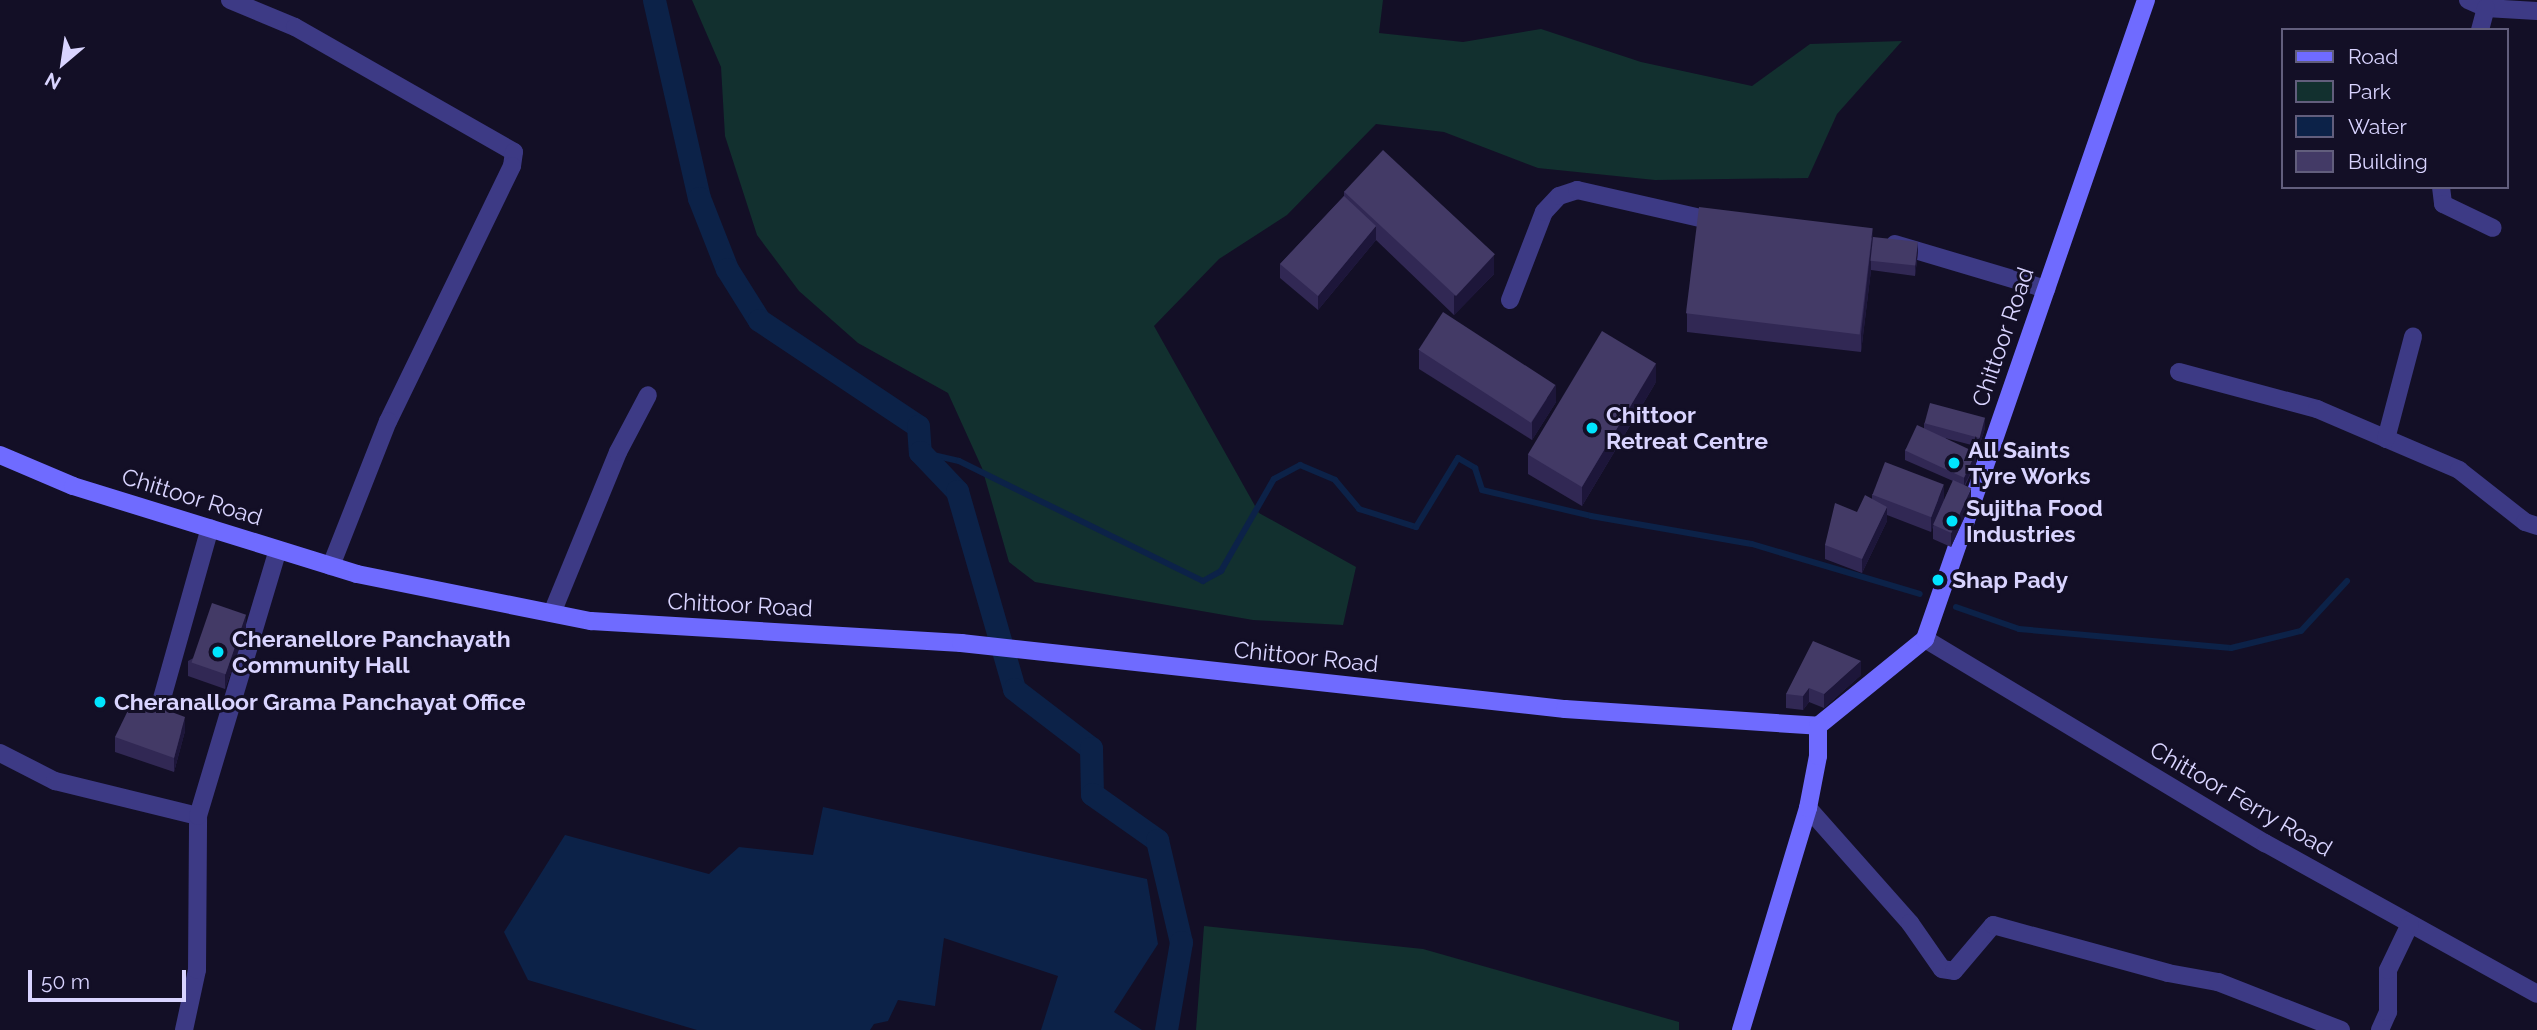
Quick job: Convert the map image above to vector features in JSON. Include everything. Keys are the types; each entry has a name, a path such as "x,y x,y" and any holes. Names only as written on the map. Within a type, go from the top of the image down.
{"main road":[{"name":"Chittoor Road","path":"1925,639 2146,0"},
{"name":"Chittoor Road","path":"0,455 73,486 331,566 591,621 961,643 1565,709 1818,726"},
{"path":"1741,1030 1808,808 1818,756 1818,726 1925,639"}],"street":[{"path":"230,0 295,27 514,152 512,166 388,421 331,566"},
{"path":"2468,0 2486,8 2537,11"},
{"path":"2481,28 2486,8"},
{"path":"2441,189 2443,204 2493,228"},
{"path":"1510,300 1544,212 1559,196 1577,190 1741,226"},
{"path":"1881,243 1909,245 2046,289"},
{"path":"2386,439 2413,337"},
{"path":"2179,372 2317,409 2459,470 2525,522 2537,526"},
{"path":"552,613 618,452 648,394"},
{"path":"159,709 210,528"},
{"path":"184,1030 197,970 198,816 278,550"},
{"name":"Chittoor Ferry Road","path":"1925,639 2265,843 2537,994"},
{"path":"0,753 55,781 198,816"},
{"path":"1808,808 1910,923 1942,969 1954,971 1993,925 2168,973 2218,982 2341,1030"},
{"path":"2381,1030 2388,1012 2388,970 2410,923"}],"green space":[{"path":"692,0 1383,0 1379,33 1463,42 1541,29 1641,62 1752,86 1810,44 1902,41 1837,114 1808,178 1655,180 1538,168 1444,132 1376,124 1287,215 1219,259 1154,326 1259,513 1356,567 1343,625 1253,620 1035,582 1009,562 982,468 948,393 858,343 799,291 757,235 725,136 721,67"},
{"path":"1204,926 1423,949 1679,1022 1679,1030 1196,1030"}],"water":[{"path":"823,807 1147,879 1158,944 1114,1012 1142,1030 1041,1030 1058,976 944,938 935,1006 898,1000 888,1021 874,1024 870,1030 697,1030 528,980 504,932 565,835 709,874 739,847 813,855"}],"building":[{"path":"1383,150 1495,254 1456,296 1344,192"},
{"path":"1344,196 1376,226 1318,296 1280,264"},
{"path":"1699,207 1873,228 1860,335 1686,313"},
{"path":"1873,237 1918,242 1915,266 1870,261"},
{"path":"1443,312 1555,385 1531,423 1418,350"},
{"name":"Chittoor Retreat Centre","path":"1602,331 1656,363 1582,487 1528,454"},
{"path":"1930,403 1985,418 1980,438 1925,423"},
{"path":"1917,425 1976,452 1964,478 1905,450"},
{"path":"1885,462 1944,485 1931,517 1872,495"},
{"path":"1953,480 1971,488 1951,533 1933,525"},
{"path":"1865,495 1887,507 1862,559 1825,545 1835,503 1857,512"},
{"name":"Cheranellore Panchayath Community Hall","path":"212,603 246,615 226,674 191,663"},
{"path":"1813,641 1861,661 1824,694 1809,688 1803,696 1786,694"},
{"path":"134,698 185,717 174,758 115,737"}],"waterway":[{"path":"654,0 699,198 727,269 759,320 918,426 920,452 957,491 1014,689 1091,748 1092,794 1157,840 1181,942 1166,1030"},
{"path":"920,452 959,461 1203,581 1221,571 1274,479 1300,465 1335,480 1359,509 1416,527 1458,458 1475,468 1482,490 1591,516 1752,544 1920,594"},
{"path":"1956,607 2019,629 2231,648 2301,631 2347,581"}],"place":[{"name":"Chittoor Retreat Centre","path":"1592,428"},
{"name":"All Saints Tyre Works","path":"1954,463"},
{"name":"Sujitha Food Industries","path":"1952,521"},
{"name":"Shap Pady","path":"1938,580"},
{"name":"Cheranellore Panchayath Community Hall","path":"218,652"},
{"name":"Cheranalloor Grama Panchayat Office","path":"100,702"}]}
